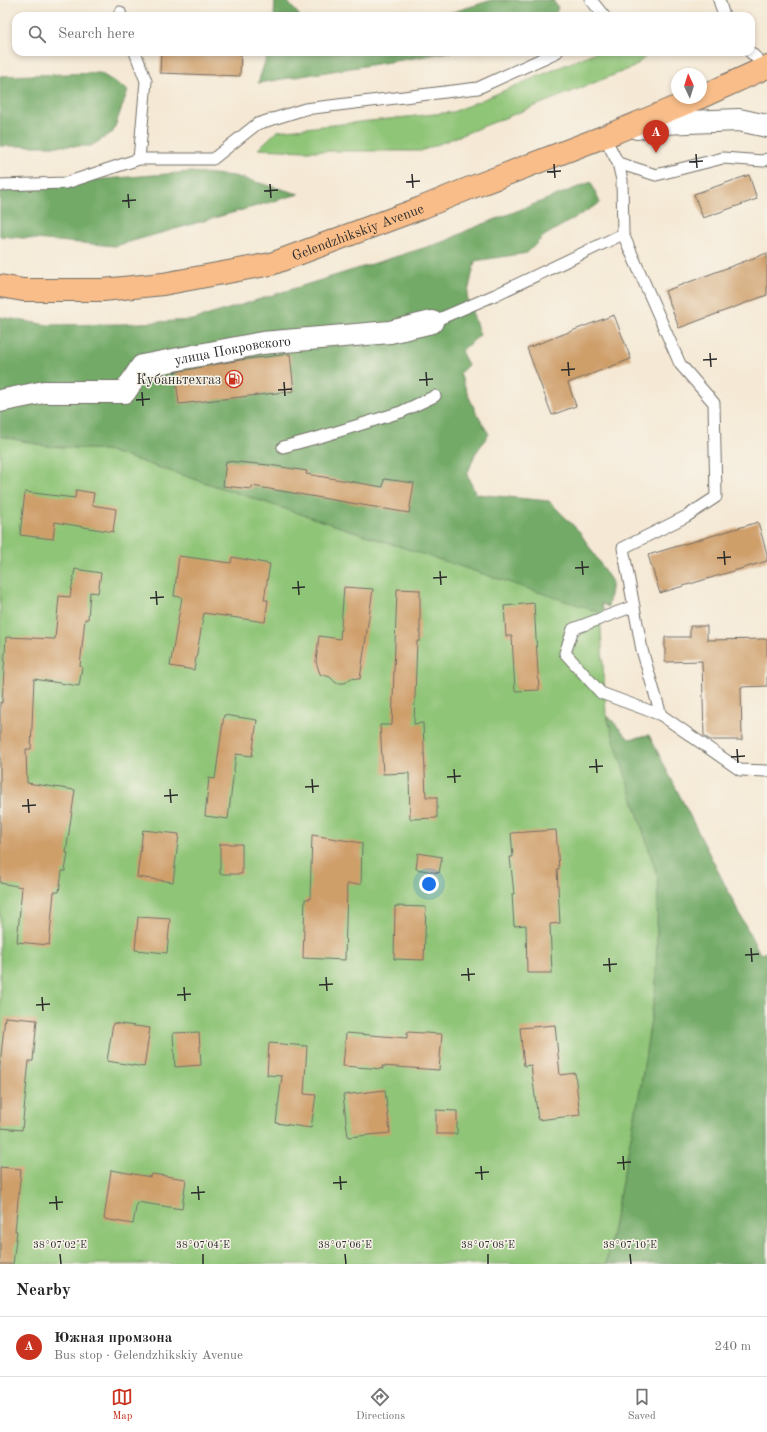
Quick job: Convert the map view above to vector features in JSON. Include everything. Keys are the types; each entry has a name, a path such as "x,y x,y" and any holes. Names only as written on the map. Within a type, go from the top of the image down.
{"main road":[{"name":"Gelendzhikskiy Avenue","path":"707,94 767,67"},
{"name":"Gelendzhikskiy Avenue","path":"0,286 23,290 103,290 163,284 271,264 422,208 683,104"}],"street":[{"path":"610,134 663,123 738,120 767,126"},
{"name":"улица Покровского","path":"0,401 44,392 125,392 142,366 262,343 390,332 432,322"}],"lane":[{"path":"591,0 601,12"},
{"path":"719,0 723,12"},
{"path":"137,56 146,81 139,158"},
{"path":"0,185 66,183 139,158 213,159 256,124 298,111 478,88 548,56"},
{"path":"755,56 767,67"},
{"path":"610,134 622,180 623,234 680,364 714,403 716,497 687,516 623,548 642,650 661,715"},
{"path":"618,163 656,175 723,158 763,161 767,159"},
{"path":"432,322 495,295 623,234"},
{"path":"283,447 401,412 435,396"},
{"path":"634,606 573,629 565,652 601,693 661,715 740,770 767,772"}],"green space":[{"path":"275,0 286,0 296,12 274,12"},
{"path":"492,0 553,0 558,8 556,12 453,12"},
{"path":"267,56 426,56 258,83"},
{"path":"586,56 646,56 634,67 421,151 304,151 258,149 277,131 453,112"},
{"path":"100,73 128,90 113,132 91,146 0,146 0,76"},
{"path":"191,172 234,176 299,194 115,246 0,236 0,184 43,184"},
{"path":"591,182 600,203 544,236 527,253 475,261 467,297 480,335 461,351 468,365 460,373 472,404 489,434 475,454 467,475 476,494 549,501 579,531 612,582 608,607 601,603 608,622 599,612 106,450 46,446 0,436 0,317 48,325 122,324 193,320 446,241 468,230"},
{"path":"0,436 46,446 106,450 600,612 606,714 658,878 656,986 641,1085 606,1264 0,1264"},
{"path":"606,714 629,739 649,735 760,954 767,952 767,1264 606,1264 641,1085 656,986 658,878"}],"building":[{"path":"161,56 241,56 240,76 160,73"},
{"path":"749,175 757,199 703,218 694,194"},
{"path":"767,253 767,295 679,328 665,291"},
{"path":"614,315 631,359 568,383 576,406 552,415 527,348"},
{"name":"Кубаньтехгаз","path":"290,354 294,391 179,404 175,372 240,360"},
{"path":"226,461 269,465 307,471 306,474 383,487 384,479 414,483 409,513 252,486 252,489 223,486"},
{"path":"76,490 94,493 92,505 116,509 113,532 55,522 53,539 20,535 25,492 75,498"},
{"path":"758,522 767,554 767,561 660,593 648,555"},
{"path":"179,556 231,563 232,557 270,564 264,600 268,600 265,622 204,613 194,670 170,666 182,597 174,596"},
{"path":"75,569 101,573 98,593 90,592 88,619 85,619 80,666 82,667 79,686 34,679 31,749 26,749 27,783 75,790 66,853 68,853 65,871 62,871 59,892 54,892 49,945 17,942 22,887 0,883 0,702 2,703 6,637 55,639 59,596 70,597"},
{"path":"344,587 373,589 360,679 351,678 345,683 336,683 330,677 320,674 316,662 319,636 340,639"},
{"path":"397,589 420,590 420,641 417,641 414,724 423,723 426,797 437,797 437,818 410,819 409,773 383,774 380,725 392,725"},
{"path":"534,603 539,690 515,691 512,636 506,636 504,606"},
{"path":"690,626 707,626 707,640 767,639 767,686 741,687 742,740 710,740 704,736 702,661 665,662 665,637 690,637"},
{"path":"224,715 257,720 252,756 236,754 228,819 205,816 209,778 215,779"},
{"path":"143,830 179,834 173,882 137,877"},
{"path":"556,830 559,869 557,869 560,923 550,924 552,973 527,973 526,925 514,926 512,894 514,894 510,857 513,857 511,833"},
{"path":"312,835 362,843 361,884 347,884 345,960 303,958 305,899 310,899"},
{"path":"220,844 242,844 242,874 220,874"},
{"path":"418,853 442,857 439,873 416,869"},
{"path":"395,906 426,907 424,960 394,959"},
{"path":"138,917 170,919 167,953 135,950"},
{"path":"5,1017 37,1020 33,1061 29,1061 22,1130 0,1128 0,1065"},
{"path":"113,1023 150,1028 144,1067 107,1061"},
{"path":"555,1025 560,1075 575,1073 580,1115 538,1120 531,1065 524,1066 520,1028"},
{"path":"199,1032 201,1065 175,1067 173,1033"},
{"path":"407,1032 442,1034 439,1070 382,1066 383,1069 343,1066 346,1033 407,1038"},
{"path":"269,1043 307,1046 304,1094 316,1095 311,1128 276,1123 282,1076 267,1075"},
{"path":"385,1090 390,1133 348,1137 343,1095"},
{"path":"436,1110 457,1111 457,1134 436,1134"},
{"path":"0,1167 21,1169 15,1231 17,1231 13,1264 0,1264"},
{"path":"111,1170 151,1177 152,1174 186,1179 182,1209 137,1202 133,1224 104,1219"}],"place":[{"name":"Южная промзона","path":"656,153"},
{"name":"Кубаньтехгаз","path":"234,379"}]}
